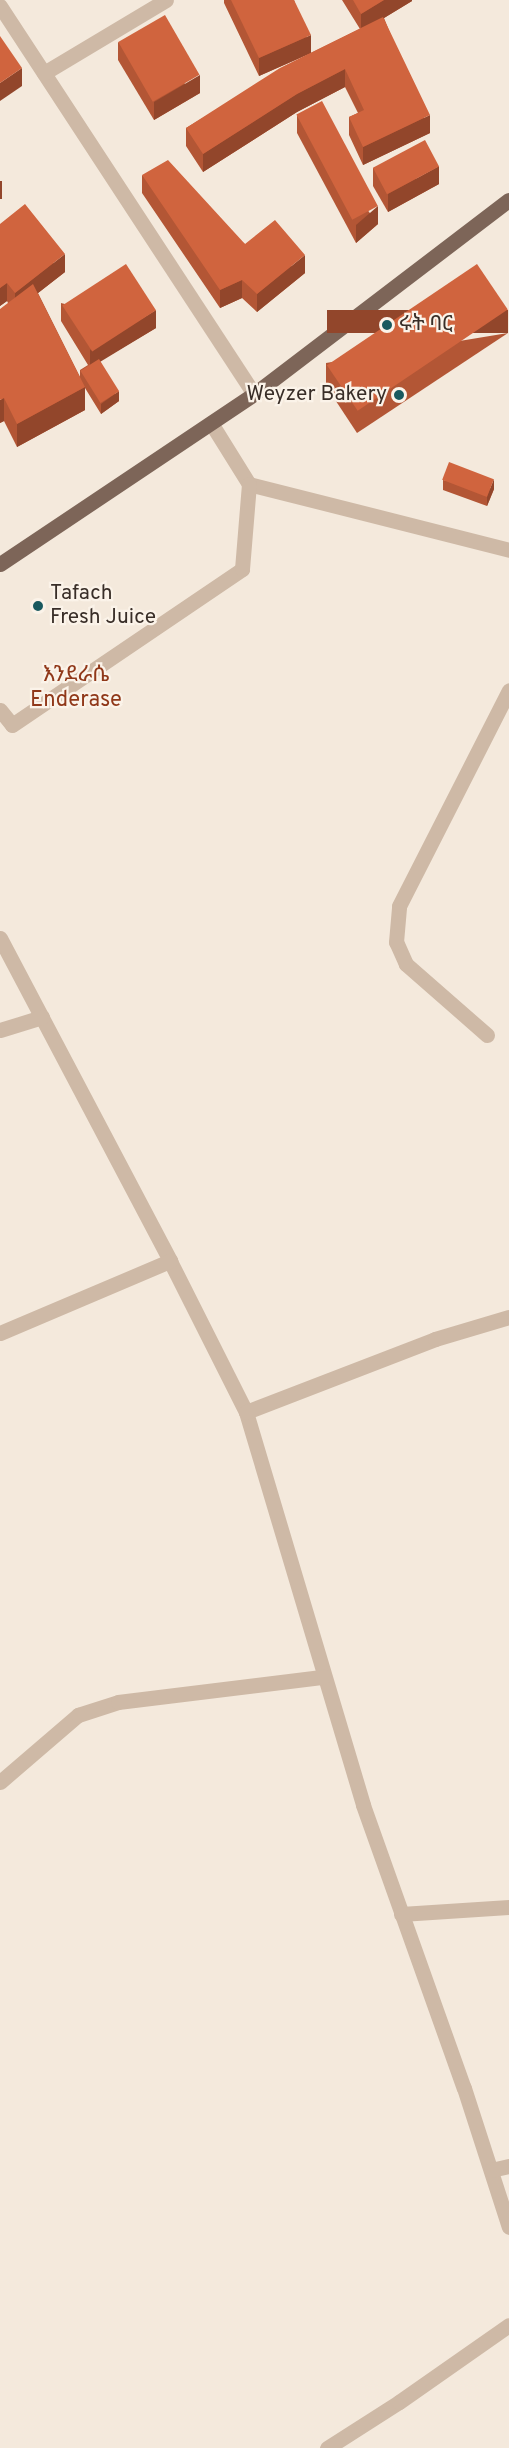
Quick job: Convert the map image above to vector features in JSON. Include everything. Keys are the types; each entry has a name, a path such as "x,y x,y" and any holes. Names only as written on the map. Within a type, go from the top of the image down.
{"main road":[{"path":"0,564 254,394 509,200"}],"street":[{"path":"44,73 166,0"},
{"path":"0,6 254,394"},
{"path":"0,710 12,725 242,570 249,484 211,423"},
{"path":"249,484 509,550"},
{"path":"487,1035 406,964 396,942 399,906 509,690"},
{"path":"0,938 170,1261 246,1412 323,1677 363,1805 509,2226"},
{"path":"0,1030 42,1017"},
{"path":"0,1333 170,1261"},
{"path":"246,1412 435,1339 509,1317"},
{"path":"0,1782 78,1715 118,1702 323,1677"},
{"path":"401,1914 509,1907"},
{"path":"491,2170 509,2166"},
{"path":"327,2448 399,2402 509,2325"}],"building":[{"path":"231,0 294,0 311,35 259,58"},
{"path":"353,0 384,0 361,14"},
{"path":"165,15 200,75 153,102 118,42"},
{"path":"383,17 430,115 363,147 349,117 364,110 345,69 297,94 203,154 186,128 280,68"},
{"path":"0,36 22,68 0,83"},
{"path":"322,101 378,206 352,220 296,115"},
{"path":"425,140 439,166 387,194 373,168"},
{"path":"168,160 245,244 275,220 305,255 257,294 242,280 220,290 142,175"},
{"path":"25,204 65,254 15,293 7,283 0,288 0,224"},
{"path":"126,264 156,310 92,352 62,305"},
{"path":"477,264 508,310 358,411 327,365"},
{"path":"33,284 85,387 17,424 4,398 0,400 0,309"},
{"path":"99,359 119,391 100,403 80,371"},
{"path":"449,462 494,479 487,497 442,480"}],"place":[{"name":"ሩት ባር","path":"387,325"},
{"name":"Weyzer Bakery","path":"399,395"},
{"name":"Tafach Fresh Juice","path":"38,606"}],"district":[{"name":"እንደራሴ Enderase","path":"76,688"}]}
